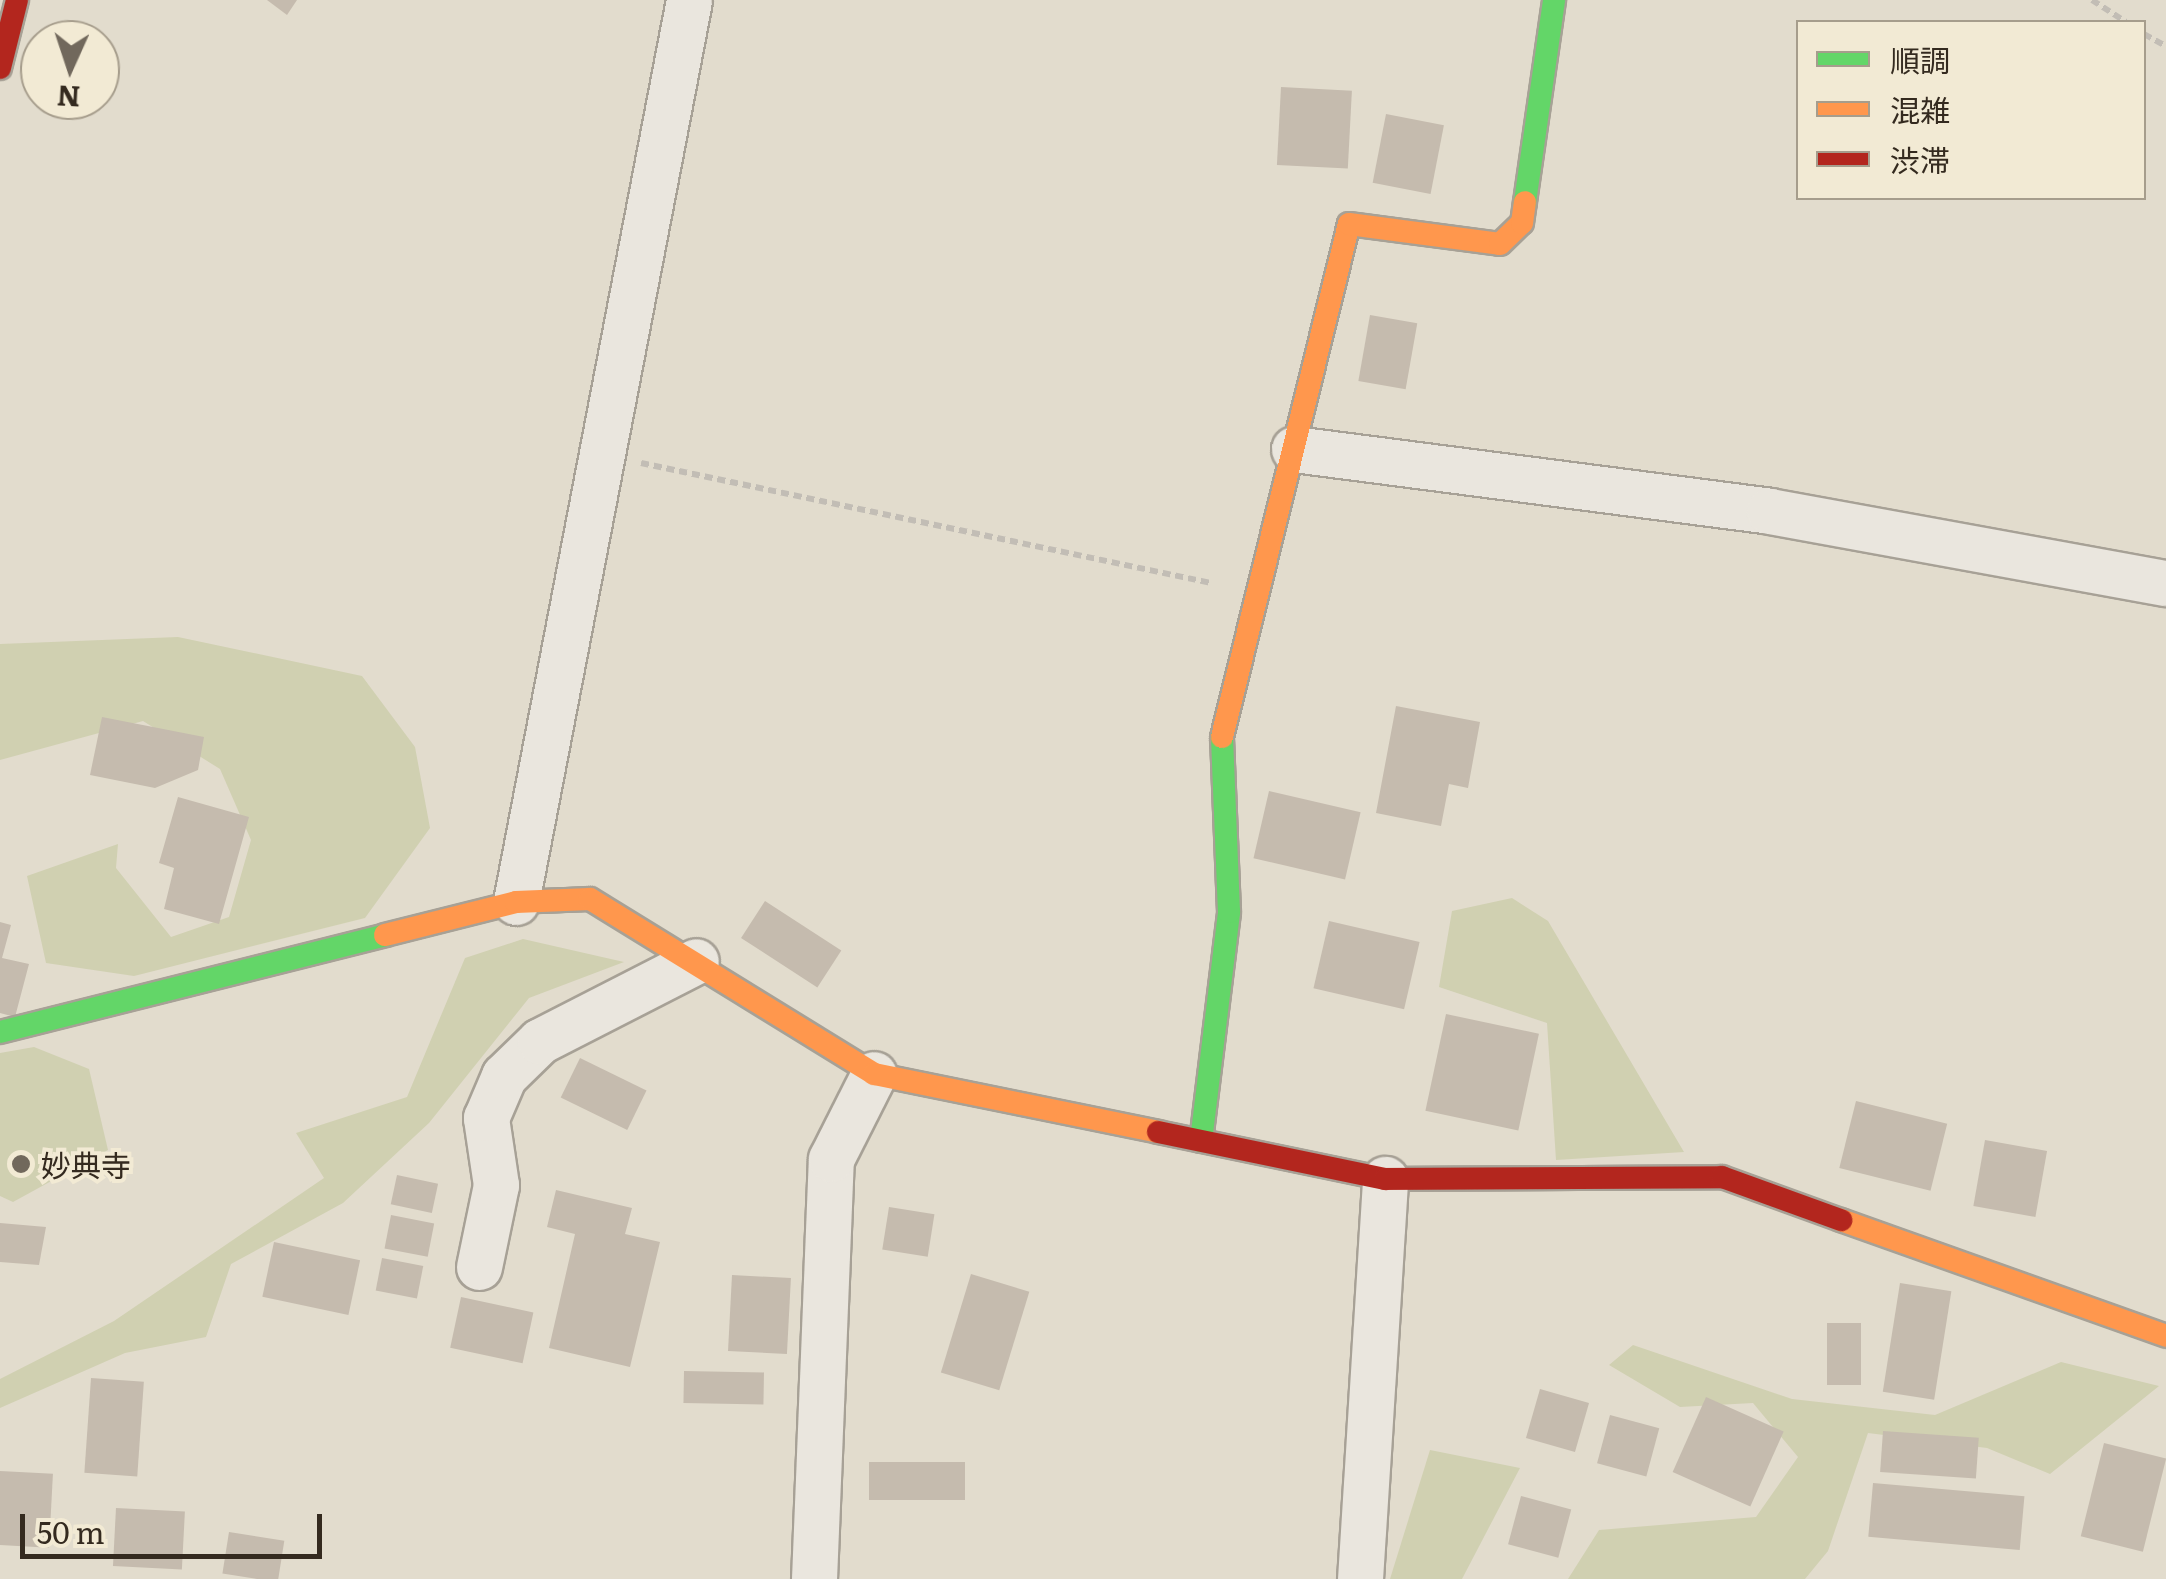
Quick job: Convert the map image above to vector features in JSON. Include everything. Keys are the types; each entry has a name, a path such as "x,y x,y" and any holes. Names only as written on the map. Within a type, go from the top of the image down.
{"street":[{"path":"0,68 17,0"},
{"path":"516,902 605,455 687,0"},
{"path":"1201,1141 1229,912 1222,730 1252,592 1294,448 1349,224 1500,244 1522,223 1554,0"},
{"path":"1294,448 1768,511 2166,583"},
{"path":"0,1032 516,902 590,899 696,960 874,1074 1385,1179 1722,1177 2166,1336"},
{"path":"479,1267 496,1184 486,1118 504,1076 540,1041 696,960"},
{"path":"814,1579 831,1159 874,1074"},
{"path":"1360,1579 1385,1179"}],"path":[{"path":"2092,0 2123,20"},
{"path":"605,455 1252,592"}],"green space":[{"path":"178,637 362,676 415,747 430,828 365,918 134,976 46,963 27,876 118,844 116,868 171,937 229,917 251,840 220,769 143,721 0,760 0,644"},
{"path":"1512,898 1548,921 1684,1152 1556,1160 1547,1023 1439,987 1452,911"},
{"path":"523,939 624,962 529,998 429,1123 343,1203 231,1264 206,1337 125,1353 0,1408 0,1379 114,1321 324,1178 296,1133 407,1097 465,958"},
{"path":"34,1047 89,1069 108,1150 13,1202 0,1196 0,1053"},
{"path":"1633,1345 1792,1399 1935,1415 2061,1362 2159,1386 2050,1474 1987,1448 1868,1433 1828,1551 1805,1579 1568,1579 1599,1530 1756,1517 1798,1457 1753,1403 1680,1407 1609,1365"},
{"path":"1430,1450 1520,1468 1462,1579 1390,1579"}],"building":[{"path":"267,0 297,0 287,15"},
{"path":"1281,87 1352,91 1348,169 1277,165"},
{"path":"1386,114 1444,125 1431,194 1373,183"},
{"path":"1370,315 1417,323 1406,389 1358,381"},
{"path":"1396,706 1480,722 1468,788 1449,784 1441,826 1376,813"},
{"path":"102,717 204,737 198,770 155,788 90,775"},
{"path":"1269,791 1361,812 1345,879 1253,858"},
{"path":"178,797 249,817 219,924 164,909 174,868 159,863"},
{"path":"765,901 841,951 817,987 741,938"},
{"path":"1329,921 1420,942 1404,1009 1313,988"},
{"path":"0,922 11,925 2,958 29,964 15,1017 0,1013"},
{"path":"1446,1014 1539,1034 1518,1131 1425,1111"},
{"path":"580,1058 647,1090 627,1130 561,1098"},
{"path":"1856,1101 1947,1124 1931,1191 1839,1168"},
{"path":"1985,1140 2047,1151 2035,1217 1973,1206"},
{"path":"397,1175 438,1184 432,1213 391,1204"},
{"path":"556,1190 632,1208 625,1234 660,1242 630,1367 549,1348 575,1234 547,1227"},
{"path":"889,1207 934,1214 928,1257 882,1249"},
{"path":"391,1215 434,1223 428,1257 385,1248"},
{"path":"0,1223 46,1227 39,1265 0,1262"},
{"path":"274,1242 360,1260 348,1315 262,1297"},
{"path":"382,1258 423,1266 417,1298 376,1290"},
{"path":"971,1274 1029,1292 999,1390 941,1372"},
{"path":"732,1275 791,1278 787,1354 728,1351"},
{"path":"1900,1283 1951,1291 1934,1400 1883,1392"},
{"path":"461,1297 533,1312 523,1363 450,1348"},
{"path":"1827,1323 1861,1323 1861,1385 1827,1385"},
{"path":"684,1371 764,1372 763,1404 683,1403"},
{"path":"91,1378 144,1382 137,1476 84,1473"},
{"path":"1540,1389 1589,1403 1575,1452 1526,1438"},
{"path":"1706,1397 1784,1432 1750,1506 1673,1472"},
{"path":"1610,1415 1659,1428 1646,1476 1597,1463"},
{"path":"1883,1431 1979,1438 1976,1479 1880,1472"},
{"path":"2104,1443 2166,1458 2143,1552 2081,1536"},
{"path":"869,1462 965,1462 965,1500 869,1500"},
{"path":"0,1471 53,1474 49,1548 0,1545"},
{"path":"1873,1483 2024,1496 2020,1550 1868,1537"},
{"path":"1521,1496 1571,1509 1558,1558 1508,1544"},
{"path":"116,1508 185,1512 182,1570 113,1566"},
{"path":"229,1532 284,1541 278,1579 222,1573"}],"traffic: fast":[{"path":"1525,202 1554,0"},
{"path":"1201,1141 1229,912 1222,737"},
{"path":"0,1032 385,935"}],"traffic: slow":[{"path":"1222,737 1349,224 1500,244 1522,223 1525,202"},
{"path":"385,935 516,902 590,899 874,1074 1158,1132"},
{"path":"1841,1220 2166,1336"}],"traffic: jam":[{"path":"0,68 17,0"},
{"path":"1158,1132 1385,1179 1722,1177 1841,1220"}],"place":[{"name":"妙典寺","path":"21,1164"}]}
